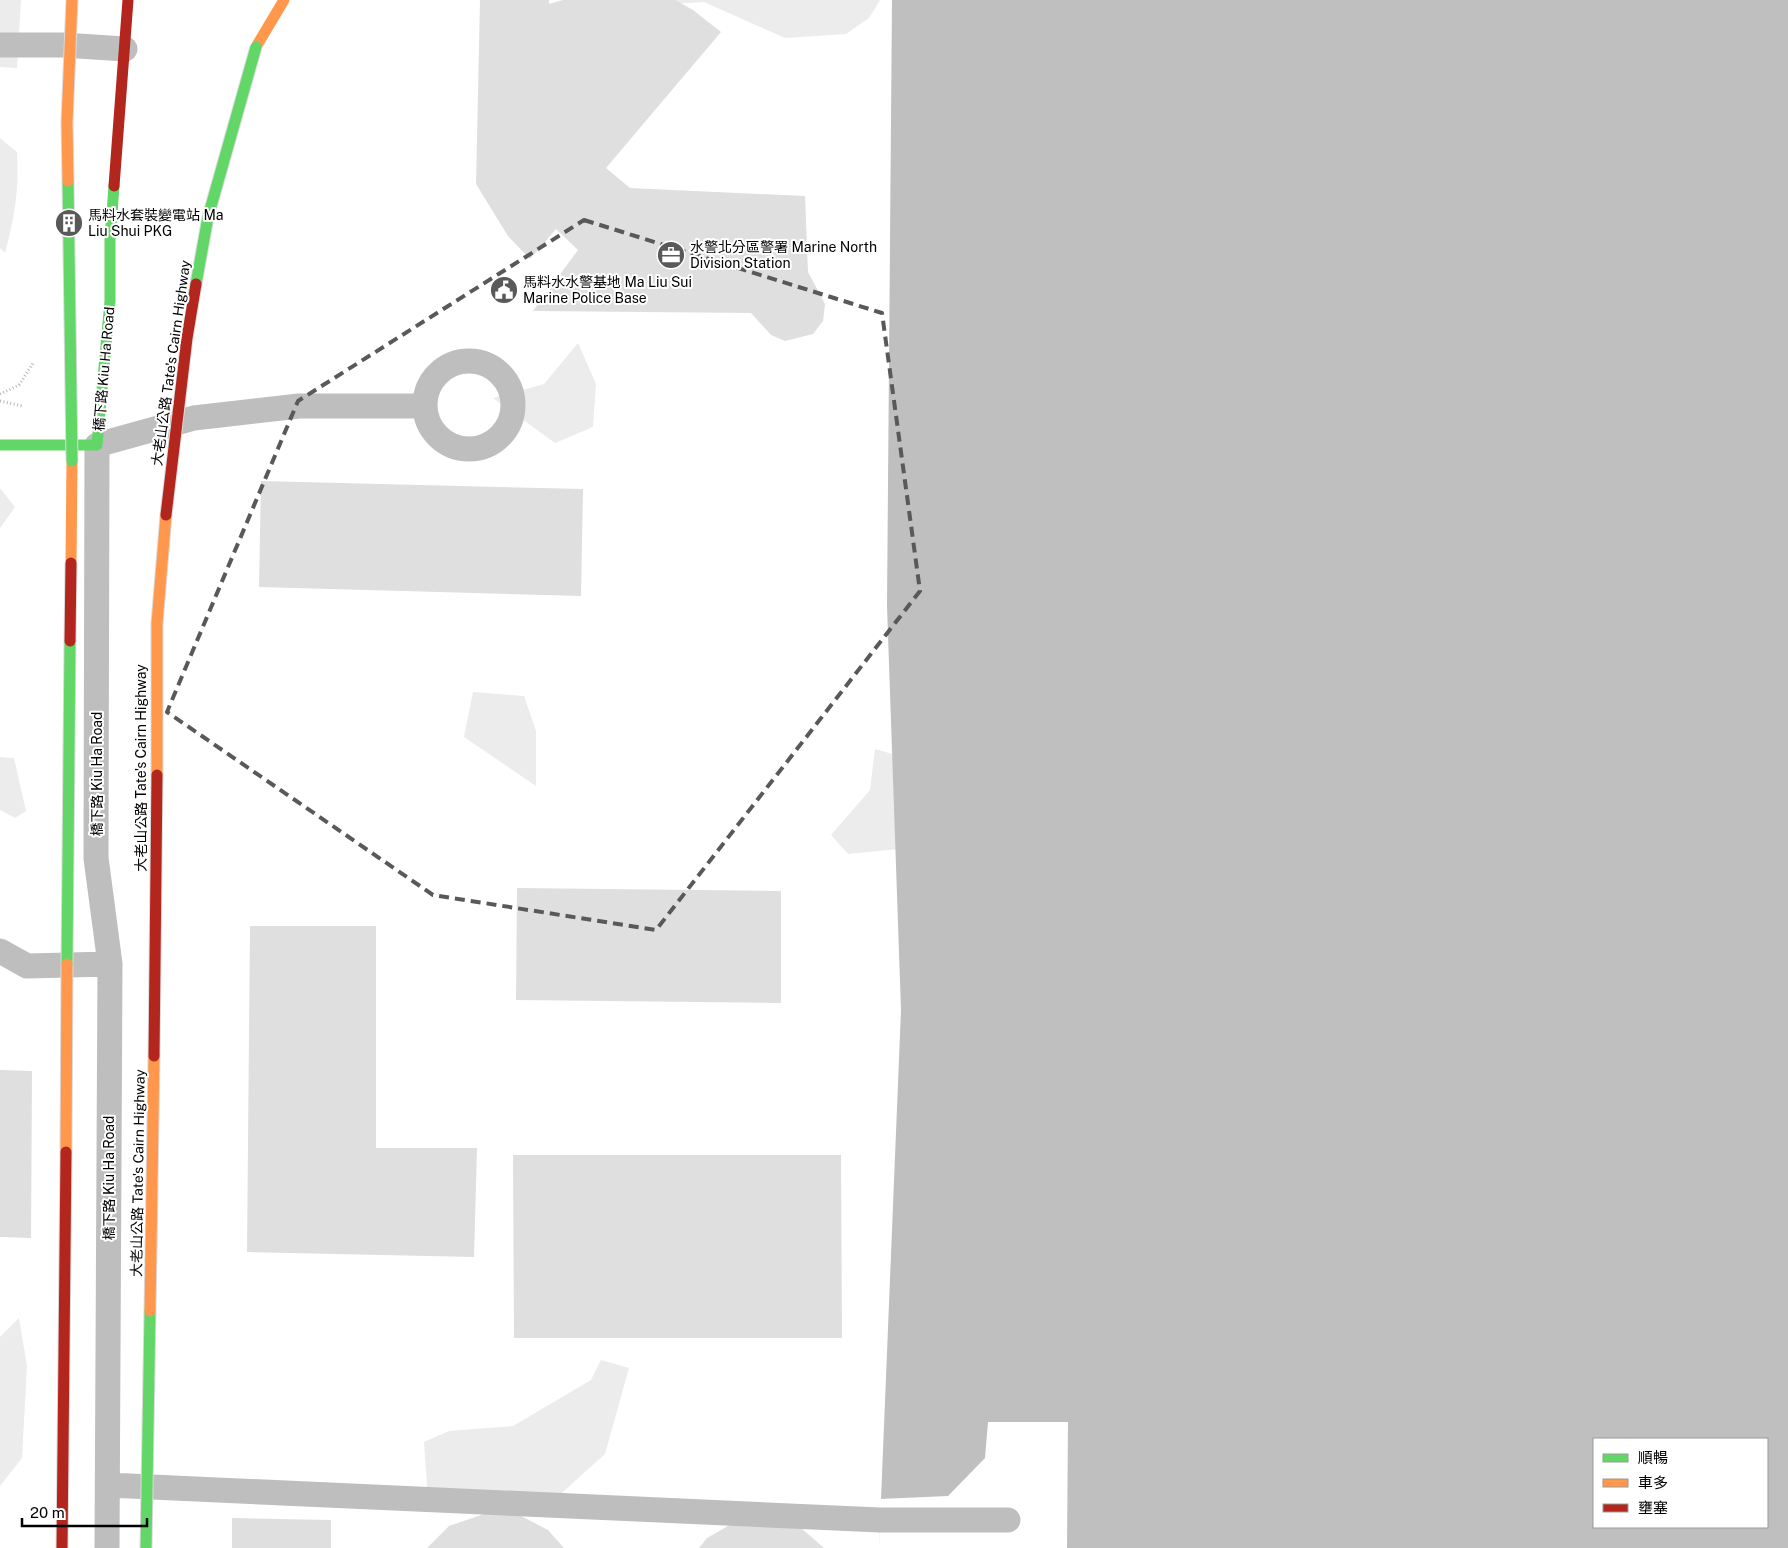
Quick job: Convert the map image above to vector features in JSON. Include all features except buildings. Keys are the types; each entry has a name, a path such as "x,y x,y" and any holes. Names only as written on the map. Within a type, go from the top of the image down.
{"main road":[{"path":"62,1548 72,460 67,122 72,0"},
{"name":"橋下路 Kiu Ha Road","path":"97,445 110,300 110,240 128,0"},
{"name":"大老山公路 Tate's Cairn Highway","path":"146,1548 156,965 157,623 168,494 187,338 208,217 269,0"},
{"path":"256,48 284,0"},
{"path":"0,444 97,445"}],"lane":[{"path":"0,45 63,45 125,49"},
{"path":"97,445 194,418 299,406 424,406"},
{"name":"橋下路 Kiu Ha Road","path":"97,445 96,858 110,964 107,1548"},
{"path":"0,951 27,966 110,964"},
{"path":"108,1485 880,1520 1008,1520"}],"path":[{"path":"0,394 19,385"},
{"path":"0,401 23,406"}],"highlighted area":[{"path":"584,220 882,313 920,591 656,930 433,895 167,712 298,401"}],"shaded area":[{"path":"0,0 21,0 17,68 0,67"},
{"path":"648,0 880,0 869,18 846,34 785,38 704,2 655,5"},
{"path":"892,0 1788,0 1788,1548 879,1548 901,1010 887,606"},
{"path":"0,138 17,152 15,203 5,253 0,248"},
{"path":"578,343 596,384 593,427 555,443 493,398 544,384"},
{"path":"0,488 15,507 0,528"},
{"path":"473,692 524,696 536,731 536,786 464,737"},
{"path":"875,749 924,763 929,846 848,854 831,835 870,790"},
{"path":"0,757 14,758 26,811 15,818 0,810"},
{"path":"19,1318 27,1366 22,1458 0,1486 0,1337"},
{"path":"601,1360 629,1368 605,1454 546,1507 428,1500 424,1442 449,1431 513,1426 591,1380"}],"pier":[{"path":"988,1422 1068,1422 1067,1548 879,1548 880,1499 948,1496 985,1458"}],"traffic: fast":[{"path":"196,284 208,217 256,47"},
{"path":"68,181 72,461"},
{"path":"0,445 97,445 110,301 110,240 114,186"},
{"path":"67,964 70,641"},
{"path":"146,1548 150,1311"}],"traffic: slow":[{"path":"68,181 67,122 72,0"},
{"path":"256,47 284,0"},
{"path":"71,563 72,461"},
{"path":"157,775 157,623 166,515"},
{"path":"66,1152 67,964"},
{"path":"150,1311 154,1056"}],"traffic: jam":[{"path":"114,186 128,0"},
{"path":"166,515 187,338 196,284"},
{"path":"70,641 71,563"},
{"path":"154,1056 157,775"},
{"path":"62,1548 66,1152"}],"place":[{"name":"馬料水套裝變電站 Ma Liu Shui PKG","path":"69,223"},
{"name":"水警北分區警署 Marine North Division Station","path":"671,255"},
{"name":"馬料水水警基地 Ma Liu Sui Marine Police Base","path":"504,290"}]}
